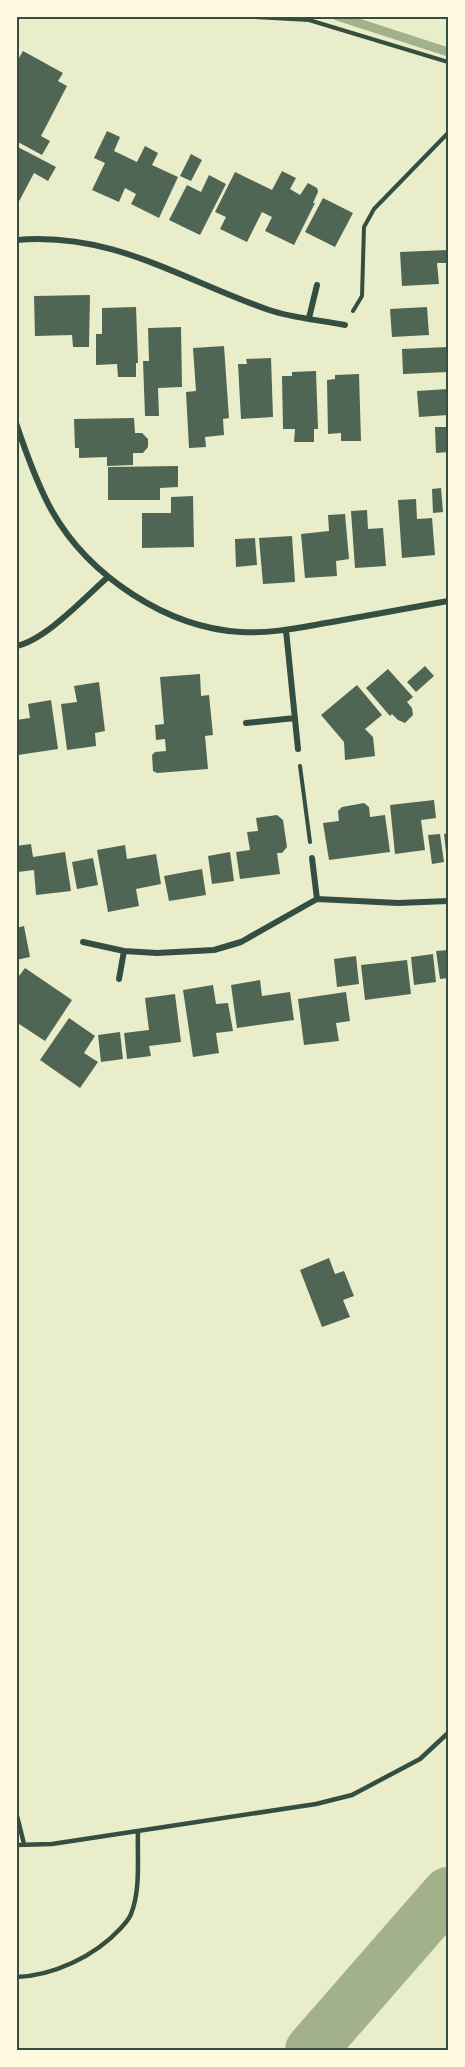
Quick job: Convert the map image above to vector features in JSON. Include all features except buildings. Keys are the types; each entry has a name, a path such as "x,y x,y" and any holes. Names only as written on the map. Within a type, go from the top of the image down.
{"street":[{"path":"16,240 44,237 83,241 132,255 271,311 345,325"},
{"path":"309,318 317,285"},
{"path":"16,423 28,459 53,512 77,545 108,577 151,606 198,625 241,632 286,630 448,601"},
{"path":"16,646 22,645 51,628 108,577"},
{"path":"286,630 298,749"},
{"path":"246,723 295,718"},
{"path":"312,858 317,899"},
{"path":"83,942 124,951 157,953 214,950 241,942 317,899 398,903 448,901"},
{"path":"119,979 124,951"}],"lane":[{"path":"16,1845 51,1844 316,1804 352,1795 420,1759 448,1733"},
{"path":"16,1812 24,1844"},
{"path":"16,1977 58,1968 91,1954 130,1917 137,1893 138,1831"}],"path":[{"path":"237,16 309,20 448,62"},
{"path":"345,325 362,296 364,227 374,209 448,133"},
{"path":"298,749 312,858"}],"waterway":[{"path":"337,16 448,52"},
{"path":"311,2050 448,1893"}]}
